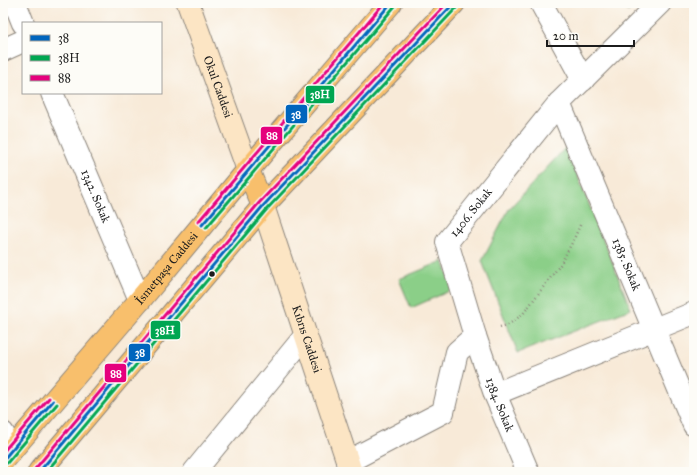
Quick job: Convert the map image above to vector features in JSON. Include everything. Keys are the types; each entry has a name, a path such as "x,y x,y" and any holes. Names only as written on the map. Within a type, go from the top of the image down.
{"main road":[{"name":"Okul Caddesi","path":"188,3 248,170"},
{"path":"39,472 263,206 454,3"},
{"name":"İsmetpaşa Caddesi","path":"6,448 140,300 387,5"},
{"path":"248,170 263,206"},
{"name":"Kıbrıs Caddesi","path":"263,206 349,467"}],"street":[{"path":"15,3 23,22"},
{"path":"541,3 583,80"},
{"name":"1406. Sokak","path":"475,336 447,242 559,103 660,3"},
{"path":"3,50 22,41"},
{"name":"1342. Sokak","path":"52,94 140,300"},
{"name":"1385. Sokak","path":"559,103 694,425"},
{"path":"496,394 694,313"},
{"path":"194,472 305,336"},
{"path":"349,467 443,412 457,352 475,336"},
{"name":"1384. Sokak","path":"475,336 496,394 528,472"}],"path":[{"path":"475,336 508,325 523,314 560,265 583,219"}],"green space":[{"path":"620,3 637,3 628,12"},
{"path":"566,147 631,309 518,353 482,261 509,209"},
{"path":"443,261 454,289 411,308 399,279"}],"transit line":[{"name":"88","path":"198,222 384,3"},
{"name":"38","path":"202,225 391,3"},
{"name":"88","path":"35,469 259,203 447,3"},
{"name":"38","path":"39,472 263,206 454,3"},
{"name":"38H","path":"206,228 395,6"},
{"name":"38H","path":"46,472 267,209 458,6"},
{"name":"88","path":"3,452 49,398"},
{"name":"38","path":"3,460 53,401"},
{"name":"38H","path":"7,463 57,404"}]}
